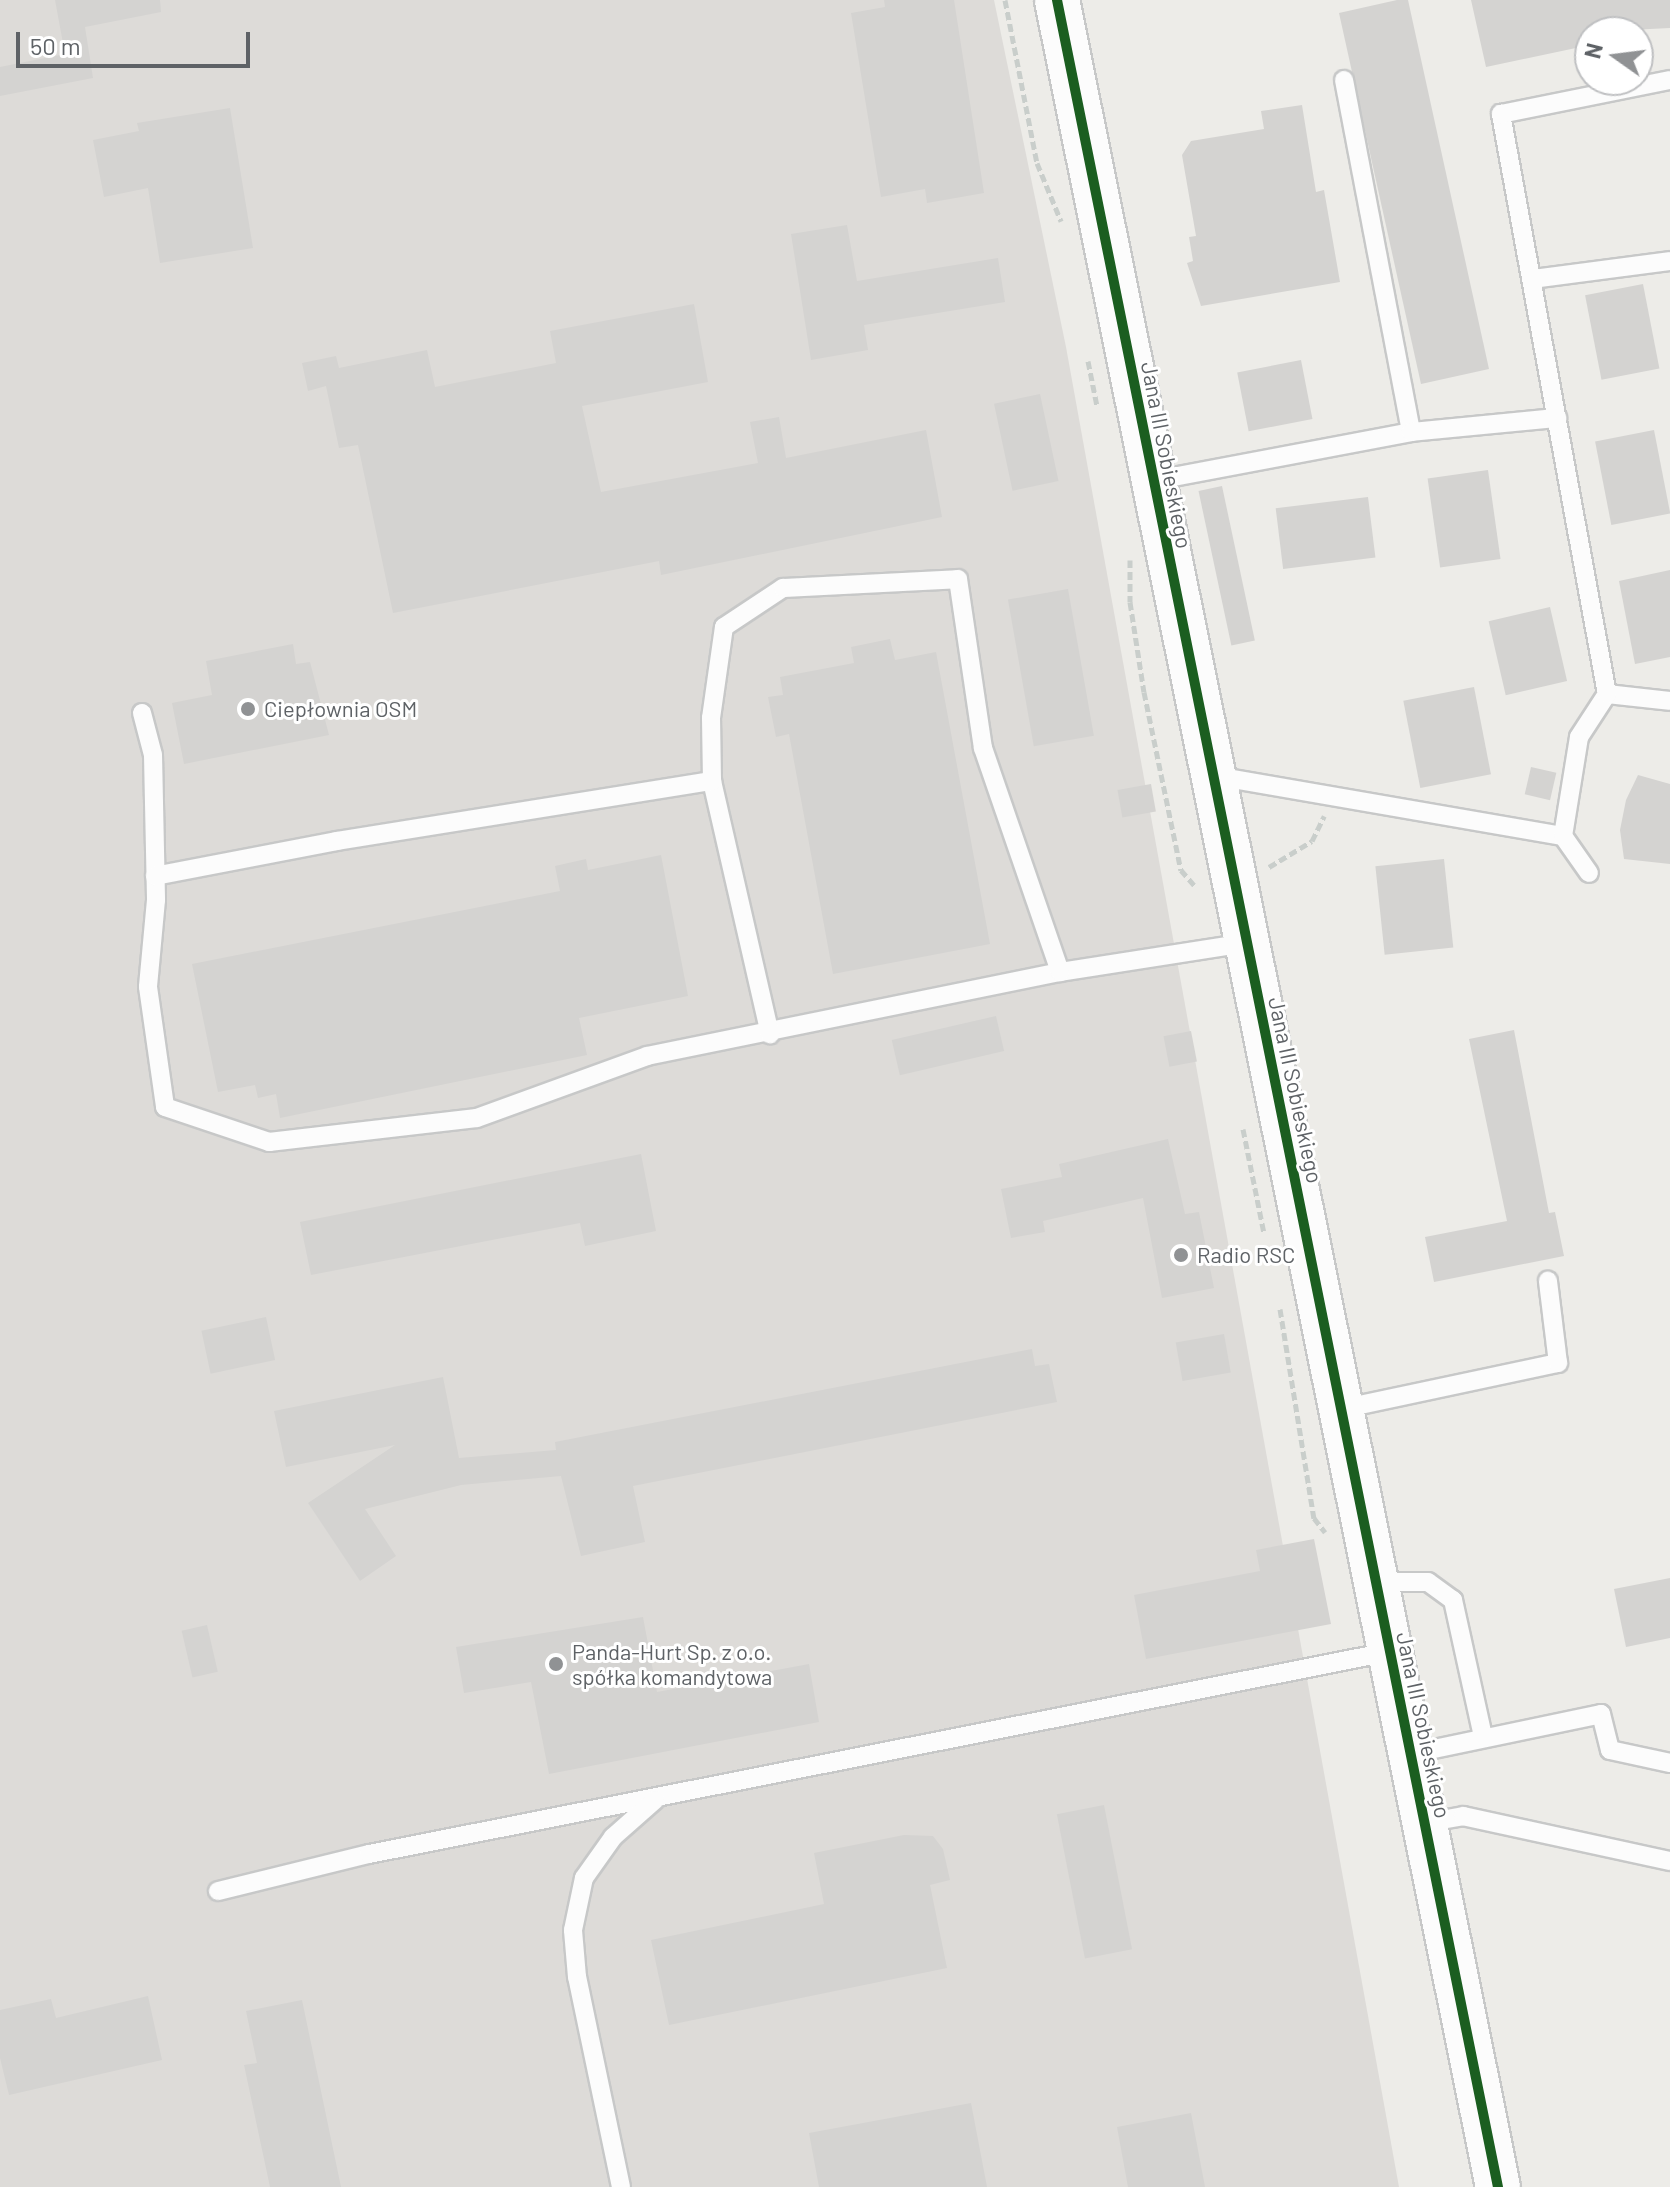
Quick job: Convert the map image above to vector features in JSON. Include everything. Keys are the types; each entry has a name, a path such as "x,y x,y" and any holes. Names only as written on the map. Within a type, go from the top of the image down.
{"main road":[{"name":"Jana III Sobieskiego","path":"1057,0 1498,2187"}],"lane":[{"path":"1344,80 1411,432"},
{"path":"1589,873 1563,836 1579,737 1607,694 1501,114 1670,80"},
{"path":"1533,279 1670,261"},
{"path":"1152,481 1411,432 1557,418"},
{"path":"770,1034 712,781 711,718 724,627 783,588 958,579 983,748 1060,972"},
{"path":"1607,694 1670,701"},
{"path":"142,713 153,755 155,876 148,987 165,1107 269,1142 477,1118 647,1056 770,1034 1060,972 1246,943"},
{"path":"1212,776 1563,836"},
{"path":"155,876 337,841 712,781"},
{"path":"1341,1409 1558,1363 1548,1281"},
{"path":"1374,1582 1428,1582 1453,1600 1483,1737"},
{"path":"218,1891 369,1854 1388,1652"},
{"path":"1410,1754 1601,1714 1610,1750 1670,1763"},
{"path":"621,2187 577,1977 573,1930 584,1878 613,1837 657,1798"},
{"path":"1424,1823 1463,1816 1670,1861"}],"path":[{"path":"1005,0 1037,163 1062,227"},
{"path":"1088,358 1099,415"},
{"path":"1127,545 1130,559"}],"shaded area":[{"path":"0,0 994,0 1066,347 1399,2187 0,2187"}],"building":[{"path":"55,0 160,0 161,12 85,27 93,78 0,96 0,67 65,54"},
{"path":"884,0 954,0 984,193 927,203 925,189 881,197 851,13 885,7"},
{"path":"1408,0 1489,369 1421,384 1339,13"},
{"path":"1471,0 1670,0 1670,28 1654,29 1654,16 1574,16 1574,48 1486,67"},
{"path":"1302,105 1316,192 1324,190 1340,282 1201,306 1187,263 1193,261 1189,237 1196,236 1182,155 1191,141 1264,129 1261,111"},
{"path":"230,108 253,248 160,263 148,188 104,197 93,140 139,131 137,123"},
{"path":"847,225 857,281 998,258 1005,302 864,325 868,350 811,360 791,234"},
{"path":"1643,284 1659,368 1601,380 1585,295"},
{"path":"694,304 708,382 582,406 601,492 758,463 750,422 779,417 786,458 926,430 942,517 661,575 659,561 393,613 358,445 339,448 326,386 308,391 302,363 336,356 339,368 427,350 435,387 556,363 550,331"},
{"path":"1301,360 1312,419 1249,431 1237,372"},
{"path":"1040,394 1059,481 1013,491 994,404"},
{"path":"1654,430 1670,513 1611,525 1595,441"},
{"path":"1488,470 1501,559 1440,568 1428,478"},
{"path":"1222,486 1255,641 1231,646 1199,491"},
{"path":"1368,497 1375,558 1283,569 1276,508"},
{"path":"1670,570 1670,657 1635,664 1619,581"},
{"path":"1068,589 1094,736 1034,746 1008,600"},
{"path":"1550,607 1567,681 1506,695 1489,621"},
{"path":"890,639 895,660 936,652 990,944 833,974 789,734 776,737 768,697 783,695 780,677 854,663 851,647"},
{"name":"Ciepłownia OSM","path":"293,644 296,664 310,662 329,735 184,764 172,703 212,695 206,661"},
{"path":"1474,687 1491,774 1420,788 1403,701"},
{"path":"1531,767 1556,773 1550,800 1525,794"},
{"path":"1638,775 1670,784 1670,864 1624,859 1620,830 1626,800"},
{"path":"1151,784 1156,812 1122,817 1118,790"},
{"path":"661,855 688,996 579,1018 587,1055 280,1118 276,1094 258,1098 255,1085 218,1092 192,964 560,891 555,866 586,859 588,870"},
{"path":"1444,859 1453,948 1385,955 1375,866"},
{"path":"996,1016 1004,1051 900,1075 892,1040"},
{"path":"1514,1030 1549,1213 1555,1212 1564,1256 1434,1282 1425,1237 1507,1221 1469,1039"},
{"path":"1191,1031 1197,1061 1169,1067 1164,1036"},
{"path":"1168,1139 1185,1214 1199,1212 1214,1288 1162,1298 1143,1198 1043,1221 1045,1232 1011,1238 1001,1189 1062,1177 1059,1164"},
{"path":"641,1154 656,1231 585,1246 580,1223 311,1275 300,1222"},
{"path":"266,1317 275,1360 211,1374 201,1331"},
{"path":"1224,1334 1231,1372 1183,1381 1176,1343"},
{"path":"1032,1349 1035,1366 1049,1364 1057,1402 633,1486 645,1542 581,1556 561,1476 461,1485 365,1509 396,1556 360,1581 308,1503 395,1445 286,1467 274,1411 443,1377 459,1458 556,1450 555,1442"},
{"path":"1314,1539 1331,1624 1146,1659 1134,1595 1260,1571 1256,1550"},
{"path":"1670,1578 1670,1638 1626,1647 1614,1589"},
{"path":"643,1617 657,1692 809,1664 819,1722 549,1774 531,1682 464,1693 456,1647"},
{"path":"207,1625 218,1672 192,1678 182,1631"},
{"path":"1104,1805 1132,1949 1085,1958 1057,1814"},
{"path":"904,1835 933,1836 943,1849 950,1880 930,1885 947,1968 669,2025 651,1940 824,1904 814,1853"},
{"path":"148,1996 162,2060 9,2095 0,2058 0,2010 51,1999 56,2018"},
{"path":"302,2000 341,2187 270,2187 244,2065 257,2063 246,2011"},
{"path":"971,2103 987,2187 819,2187 809,2133"},
{"path":"1191,2113 1205,2187 1128,2187 1117,2127"}],"cycle path":[{"path":"1057,0 1498,2187"}],"place":[{"name":"Ciepłownia OSM","path":"248,709"},
{"name":"Radio RSC","path":"1181,1255"},
{"name":"Panda-Hurt Sp. z o.o. spółka komandytowa","path":"556,1664"}]}
